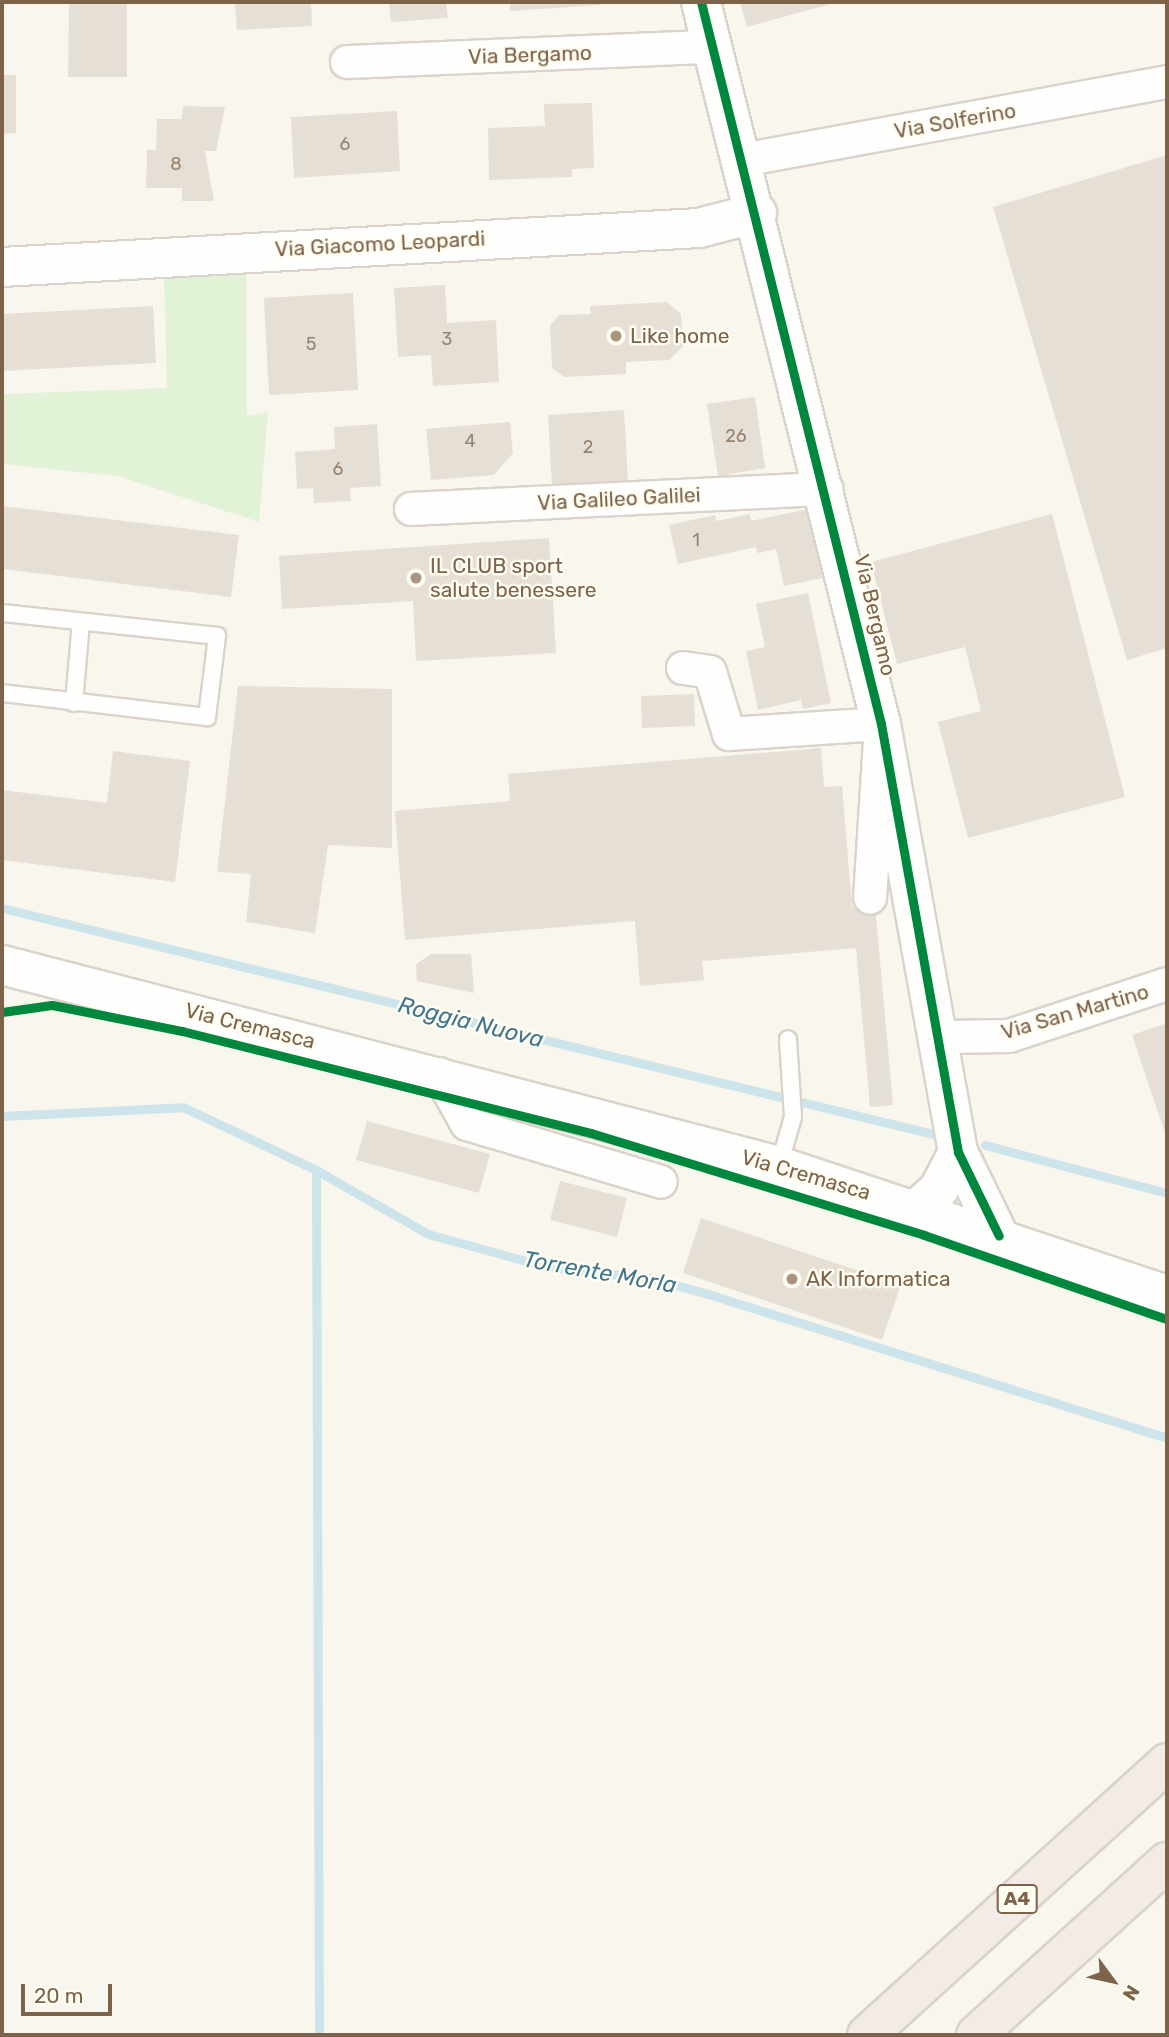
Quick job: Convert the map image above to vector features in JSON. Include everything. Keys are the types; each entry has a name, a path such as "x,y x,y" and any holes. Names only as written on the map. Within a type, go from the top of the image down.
{"highway":[{"name":"A4","path":"867,2035 1167,1763"},
{"path":"976,2035 1167,1862"}],"street":[{"name":"Via Bergamo","path":"701,2 827,489 881,724 941,1037 958,1152 999,1236"},
{"name":"Via Bergamo","path":"347,62 712,47"},
{"name":"Via Solferino","path":"742,160 1167,82"},
{"name":"Via Giacomo Leopardi","path":"2,267 699,228 757,213"},
{"name":"Via Galileo Galilei","path":"411,509 827,489"},
{"path":"682,668 710,672 729,734 881,724"},
{"name":"Via Bergamo","path":"870,898 881,724"},
{"name":"Via Cremasca","path":"2,965 61,983 439,1074 779,1166 918,1208 1167,1294"},
{"name":"Via Cremasca","path":"2,990 61,983"},
{"name":"Via San Martino","path":"941,1037 1009,1036 1167,984"},
{"path":"439,1074 467,1124 661,1182"},
{"path":"918,1208 939,1189 958,1152"}],"lane":[{"path":"2,613 217,635 207,717 2,693"},
{"path":"74,703 81,622"},
{"path":"779,1166 793,1117 794,1090 788,1039"}],"green space":[{"path":"246,269 247,416 268,412 259,522 118,476 2,464 2,394 167,388 164,274"}],"building":[{"path":"69,2 127,2 127,77 68,77"},
{"path":"235,2 311,2 312,26 237,30"},
{"path":"389,2 446,2 448,18 391,22"},
{"path":"510,2 600,2 600,5 510,11"},
{"path":"740,2 833,2 834,3 747,27"},
{"path":"2,75 16,75 16,133 2,134"},
{"path":"592,103 594,168 572,169 572,177 489,180 488,128 545,126 544,104"},
{"path":"183,106 225,107 216,151 205,151 214,201 182,201 182,188 146,188 147,150 156,150 157,119 182,119"},
{"path":"397,111 400,171 294,178 291,117"},
{"path":"1167,155 1167,648 1127,660 993,207"},
{"path":"445,285 447,323 496,320 499,382 433,386 431,355 398,357 394,288"},
{"path":"353,293 358,390 269,395 264,298"},
{"name":"Like home","path":"667,302 681,314 683,346 669,360 626,362 626,374 564,377 552,368 550,326 559,315 591,314 590,306"},
{"path":"153,306 156,363 2,371 2,314"},
{"path":"755,397 765,468 718,476 707,404"},
{"path":"624,410 628,480 552,485 548,415"},
{"path":"510,422 513,453 494,475 431,480 426,429"},
{"path":"377,424 381,486 350,488 351,501 314,503 313,488 297,489 295,452 335,449 334,427"},
{"path":"2,506 239,535 231,597 2,569"},
{"path":"808,509 822,578 784,586 776,549 757,553 756,547 678,564 669,525 715,515 716,521 750,514 751,521"},
{"path":"1052,514 1125,797 968,838 938,722 981,711 965,647 897,664 871,562"},
{"name":"IL CLUB sport salute benessere","path":"549,538 556,653 416,661 413,601 282,609 279,556"},
{"path":"808,593 831,703 803,709 801,700 758,710 746,651 765,647 756,604"},
{"path":"238,686 392,689 392,848 328,845 315,933 246,922 251,874 217,872"},
{"path":"694,694 695,726 642,728 641,696"},
{"path":"821,748 824,787 842,786 852,907 875,905 893,1105 870,1107 856,948 702,961 704,980 640,986 635,921 405,940 395,811 510,801 508,774"},
{"path":"113,751 190,761 175,882 2,860 2,790 107,803"},
{"path":"431,954 471,954 474,993 417,981 416,964"},
{"path":"1167,1023 1167,1139 1132,1035"},
{"path":"367,1121 490,1154 479,1193 356,1160"},
{"path":"560,1181 627,1198 617,1237 550,1220"},
{"name":"AK Informatica","path":"701,1218 901,1285 882,1340 683,1273"}],"waterway":[{"name":"Roggia Nuova","path":"2,908 941,1136"},
{"name":"Torrente Morla","path":"2,1116 183,1107 316,1170 428,1234 548,1267 650,1278 708,1294 1167,1438"},
{"name":"Roggia Nuova","path":"985,1145 1167,1193"},
{"path":"316,1170 319,2035"}],"cycle path":[{"path":"701,2 881,724 958,1152 999,1236"},
{"path":"2,1012 52,1005 182,1031 591,1133 924,1235 1167,1319"}],"place":[{"name":"Like home","path":"616,336"},
{"name":"IL CLUB sport salute benessere","path":"416,578"},
{"name":"AK Informatica","path":"792,1279"}]}
